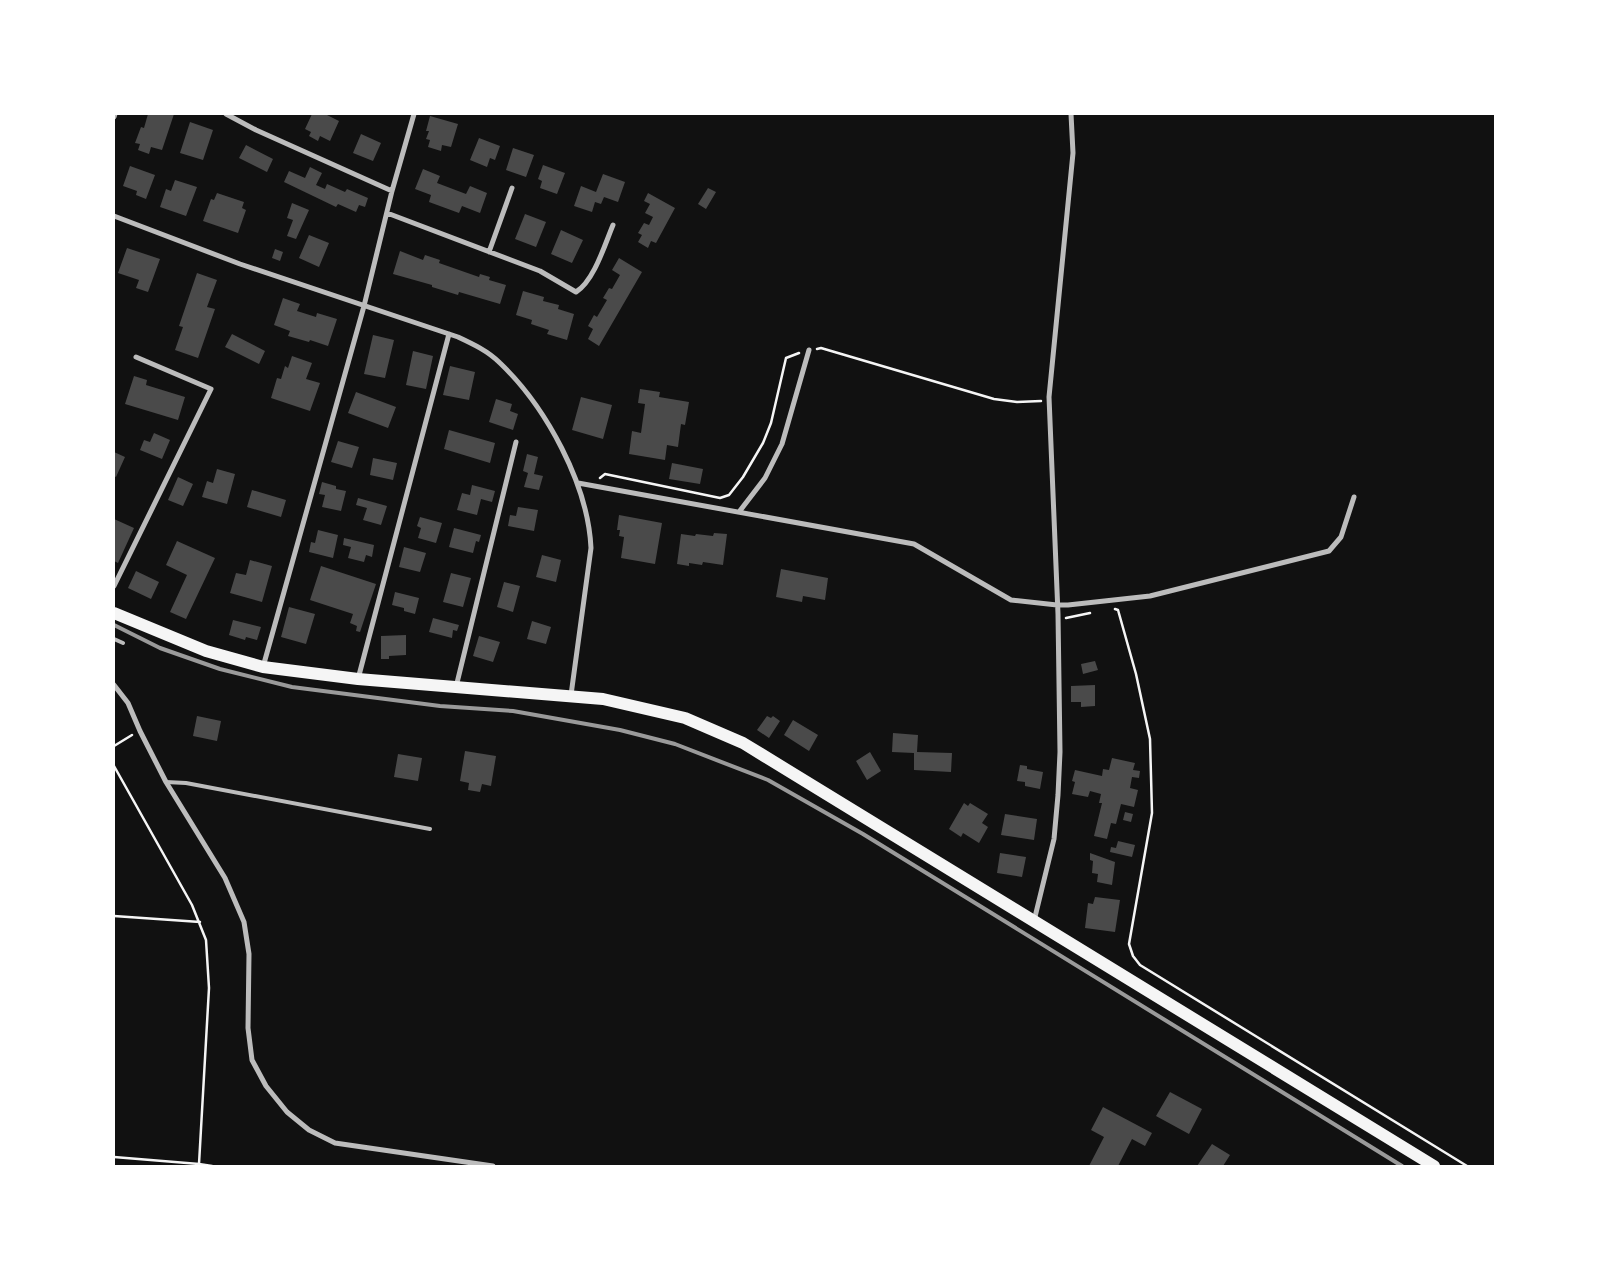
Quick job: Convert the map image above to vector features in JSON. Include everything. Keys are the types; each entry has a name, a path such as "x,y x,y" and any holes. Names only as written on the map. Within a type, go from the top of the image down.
{"main road":[{"path":"114,613 206,652 263,667 358,680 602,699 685,718 743,743 1434,1166"}],"street":[{"path":"226,114 256,130 392,191"},
{"path":"263,667 364,306 392,191 414,114"},
{"path":"1034,921 1054,839 1060,752 1058,614 1049,401 1073,153 1071,114"},
{"path":"489,252 512,188"},
{"path":"387,214 540,271 576,292 589,280 613,225"},
{"path":"114,216 240,264 449,334 482,348 500,362 528,394 555,437 578,483 590,529 591,548 571,696"},
{"path":"358,680 449,334"},
{"path":"740,512 764,478 782,444 809,350"},
{"path":"114,586 211,389 136,357"},
{"path":"456,687 516,442"},
{"path":"578,483 914,544 1011,600 1057,605 1150,596 1329,551 1342,537 1354,497"},
{"path":"114,686 128,703 166,782 225,878 244,922 249,954 248,1028 252,1060 266,1086 287,1112 309,1130 335,1143 493,1166"}],"lane":[{"path":"114,639 123,643"},
{"path":"166,782 186,783 430,829"}],"path":[{"path":"590,485 605,474 720,498 729,495 744,476 763,443 770,423 786,358 809,350 821,348 994,399 1017,402 1049,401"},
{"path":"1068,605 1069,618"},
{"path":"1112,609 1118,610 1136,674 1150,738 1152,812 1129,944 1132,956 1140,965 1467,1166"},
{"path":"1058,614 1064,619 1095,612"},
{"path":"114,746 117,742 140,731"},
{"path":"114,766 192,905 206,940 209,988 200,1164"},
{"path":"114,916 200,922"},
{"path":"114,1157 212,1166"}],"building":[{"path":"148,114 174,114 162,150 151,147 149,154 138,150 140,144 135,143 141,127 144,128"},
{"path":"312,114 325,114 339,121 330,141 320,136 318,141 309,136 311,132 305,129"},
{"path":"430,116 458,124 451,147 442,145 441,151 428,147 430,140 426,139 429,131 426,131"},
{"path":"190,122 213,130 203,160 180,153"},
{"path":"361,134 381,143 373,161 353,153"},
{"path":"479,138 500,146 495,160 490,158 487,167 470,160"},
{"path":"246,145 273,159 267,172 239,158"},
{"path":"513,148 534,155 526,177 506,170"},
{"path":"543,165 565,173 557,194 540,188 542,181 538,179"},
{"path":"130,166 155,175 146,199 136,195 137,191 123,186"},
{"path":"310,167 322,173 316,185 325,189 327,184 345,192 347,189 368,198 365,207 359,205 356,212 338,204 336,207 284,182 289,171 305,178"},
{"path":"423,169 440,176 437,183 466,194 470,186 487,193 480,213 462,206 459,213 429,202 431,195 415,189"},
{"path":"603,174 625,182 618,202 604,197 601,204 595,202 592,212 574,206 581,186 596,192"},
{"path":"175,180 197,187 186,216 160,207 166,189 171,191"},
{"path":"708,188 716,192 706,209 698,204"},
{"path":"217,193 244,202 242,208 246,210 238,233 203,221 211,199 214,200"},
{"path":"648,193 675,208 656,243 651,241 648,248 638,242 642,235 638,233 644,223 649,225 653,217 645,213 650,204 644,201"},
{"path":"292,203 309,210 296,239 287,236 293,220 287,218"},
{"path":"525,214 546,222 536,247 515,239"},
{"path":"561,230 583,240 572,263 551,254"},
{"path":"309,235 329,243 319,267 299,258"},
{"path":"127,248 160,259 148,292 136,288 139,280 118,273"},
{"path":"275,249 283,252 280,261 272,258"},
{"path":"400,251 423,260 425,255 440,260 439,263 479,277 480,274 490,277 489,280 506,285 500,304 459,292 458,295 432,287 432,285 393,274"},
{"path":"619,258 642,272 599,346 588,339 593,329 588,326 594,315 597,317 607,300 603,298 609,288 612,289 620,275 612,270"},
{"path":"197,273 217,280 207,307 215,309 198,358 175,350 183,327 179,326"},
{"path":"523,291 544,297 543,301 559,305 558,309 574,314 567,340 547,334 549,330 531,324 532,320 516,315"},
{"path":"283,298 300,304 297,311 316,317 317,313 337,319 328,346 288,336 290,331 274,325"},
{"path":"232,334 265,351 259,364 225,347"},
{"path":"373,335 394,340 385,378 364,374"},
{"path":"413,351 433,356 426,389 406,385"},
{"path":"292,356 312,363 306,379 320,383 310,411 271,398 277,378 281,379 285,366 288,368"},
{"path":"450,366 475,372 469,400 443,395"},
{"path":"134,376 147,380 146,385 185,397 178,420 125,404"},
{"path":"640,389 660,392 659,397 689,402 685,425 681,424 678,447 667,445 665,460 629,454 632,431 641,433 645,404 638,403"},
{"path":"356,392 396,407 388,428 348,413"},
{"path":"581,397 612,405 603,439 572,430"},
{"path":"496,399 512,404 510,411 518,414 513,430 489,422"},
{"path":"449,430 495,443 490,463 444,449"},
{"path":"154,433 170,440 162,459 140,450 144,440 150,442"},
{"path":"338,441 359,447 352,468 331,462"},
{"path":"114,452 125,457 116,477 114,476"},
{"path":"527,454 538,457 534,474 543,476 539,490 524,487 528,473 523,471"},
{"path":"373,458 397,463 393,480 370,475"},
{"path":"672,463 703,469 700,484 669,479"},
{"path":"217,469 235,474 227,504 202,497 207,481 213,483"},
{"path":"178,477 193,484 183,506 168,500"},
{"path":"322,482 336,486 336,489 346,491 341,511 322,507 325,495 319,494"},
{"path":"472,485 495,491 492,502 481,499 477,515 457,510 462,493 470,495"},
{"path":"252,490 286,500 281,517 247,507"},
{"path":"358,498 387,506 381,525 363,520 367,508 356,505"},
{"path":"518,507 538,510 534,531 508,526 510,515 516,516"},
{"path":"619,515 662,523 655,564 621,558 624,537 619,536 620,530 617,530"},
{"path":"420,517 442,523 436,543 418,538 421,528 417,526"},
{"path":"114,519 134,528 118,563 114,561"},
{"path":"454,528 481,535 479,542 476,541 473,553 449,547"},
{"path":"318,530 338,535 333,558 309,552 311,542 315,543"},
{"path":"714,533 727,534 723,565 703,562 702,565 689,563 689,566 677,564 681,534 713,536"},
{"path":"344,538 374,545 372,557 366,555 364,562 348,558 351,547 343,545"},
{"path":"177,541 215,558 186,619 170,612 187,575 166,565"},
{"path":"404,547 426,553 420,572 399,567"},
{"path":"542,555 561,560 556,582 536,577"},
{"path":"250,560 272,566 262,602 230,593 236,573 246,575"},
{"path":"321,566 376,584 360,632 356,631 357,626 350,623 353,614 310,600"},
{"path":"781,569 828,578 825,600 803,596 802,602 776,597"},
{"path":"136,571 159,582 151,599 128,588"},
{"path":"451,573 471,578 463,607 443,602"},
{"path":"504,582 520,586 513,612 497,607"},
{"path":"395,592 419,598 415,614 404,611 404,608 392,605"},
{"path":"289,607 315,614 306,644 281,637"},
{"path":"433,618 459,625 457,631 453,630 452,638 429,632"},
{"path":"233,620 261,627 257,640 246,637 245,640 229,635"},
{"path":"532,621 551,627 546,644 527,639"},
{"path":"406,635 406,655 389,656 389,659 381,659 381,636"},
{"path":"479,636 500,642 493,662 473,656"},
{"path":"1095,661 1098,670 1083,674 1081,664"},
{"path":"1095,685 1095,706 1081,707 1081,702 1071,702 1071,686"},
{"path":"197,716 221,721 217,741 193,736"},
{"path":"767,716 771,718 773,716 780,721 769,738 757,730"},
{"path":"793,720 818,735 809,751 784,735"},
{"path":"893,733 918,735 917,752 952,753 951,772 914,770 914,753 892,752"},
{"path":"465,751 496,756 491,786 482,784 480,792 468,790 469,783 460,781"},
{"path":"870,752 881,771 867,780 856,761"},
{"path":"398,754 422,758 418,781 394,777"},
{"path":"1112,758 1135,763 1133,770 1140,771 1139,778 1132,777 1130,788 1138,790 1134,807 1121,804 1116,824 1111,823 1107,839 1094,836 1102,803 1099,803 1101,794 1090,791 1088,797 1072,794 1075,782 1072,781 1075,770 1102,776 1103,769 1109,770"},
{"path":"1020,765 1027,766 1027,769 1043,772 1040,789 1025,786 1025,782 1017,781"},
{"path":"964,803 968,806 970,803 988,814 982,823 988,827 979,843 963,833 961,837 949,829"},
{"path":"1125,812 1133,814 1131,822 1123,820"},
{"path":"1005,814 1037,819 1034,840 1001,835"},
{"path":"1118,841 1135,845 1132,857 1110,852 1111,847 1116,848"},
{"path":"1000,853 1026,857 1022,877 997,873"},
{"path":"1090,853 1115,862 1112,885 1097,882 1098,874 1092,873 1093,861 1090,860"},
{"path":"1095,897 1120,900 1115,932 1085,928 1088,903 1093,904"},
{"path":"1170,1092 1202,1109 1189,1134 1156,1116"},
{"path":"1103,1107 1152,1133 1145,1146 1132,1139 1118,1166 1089,1166 1104,1137 1091,1130"},
{"path":"1212,1144 1230,1155 1223,1166 1197,1166"}],"railway":[{"path":"114,625 160,648 220,669 292,687 440,706 513,711 620,730 675,744 768,780 863,834 1402,1166"}]}
